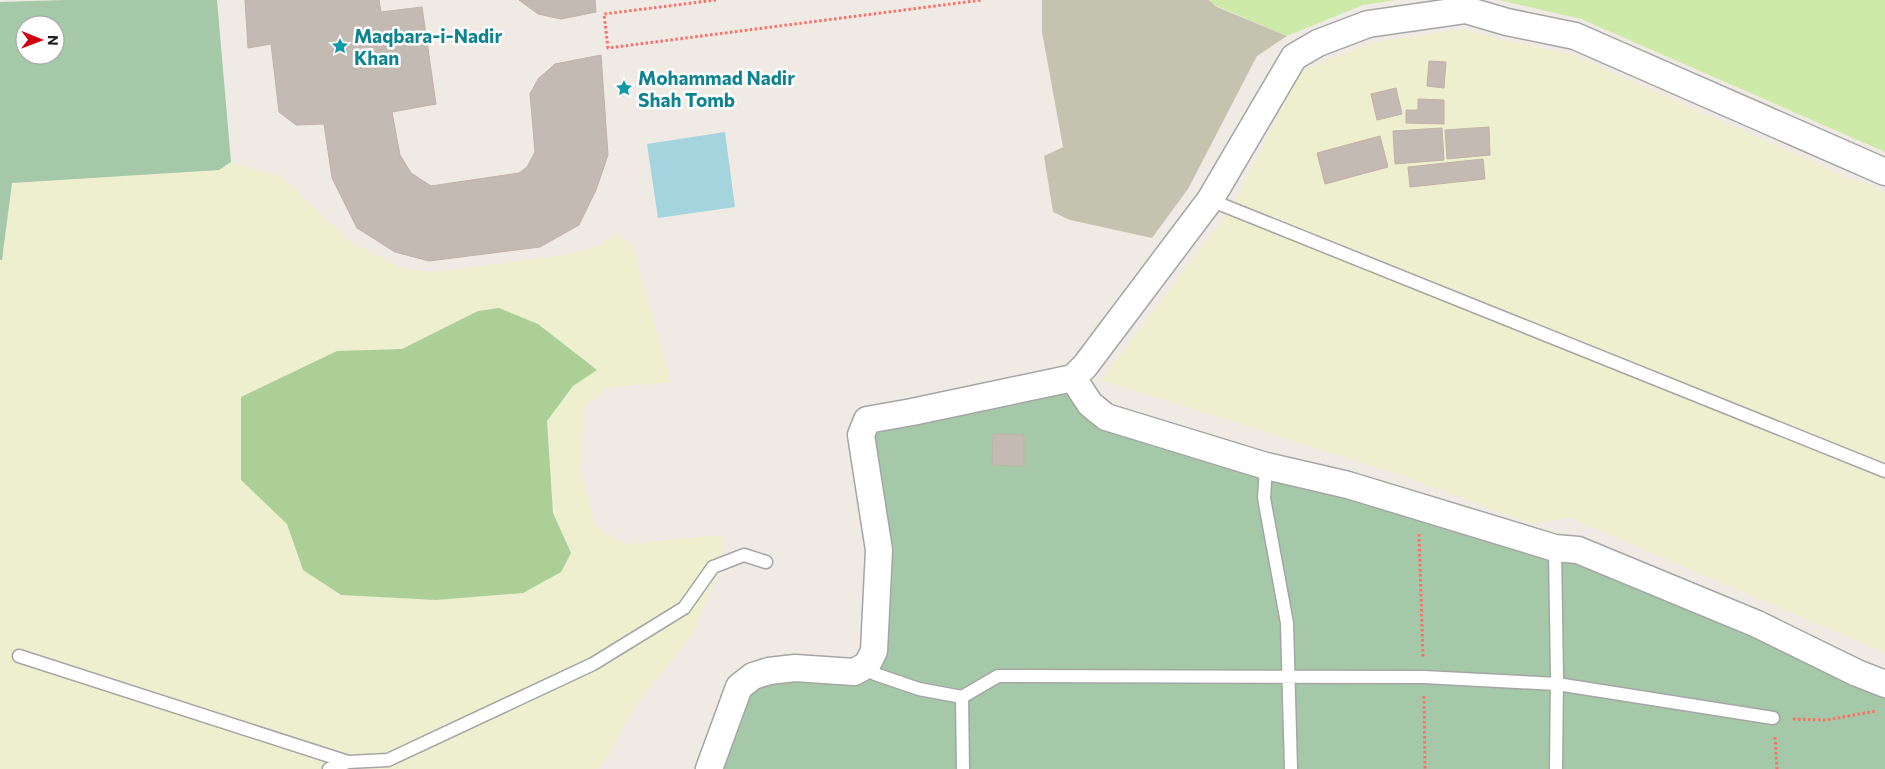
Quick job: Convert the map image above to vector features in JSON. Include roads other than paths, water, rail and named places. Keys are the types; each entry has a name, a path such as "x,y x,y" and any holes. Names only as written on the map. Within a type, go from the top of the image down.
{"street":[{"path":"709,769 739,687 752,676 769,671 795,668 854,672 866,665 874,651 879,550 861,435 867,420 1072,378 1085,366 1210,200 1294,57 1318,43 1368,24 1466,10 1506,22 1575,36 1885,172"},
{"path":"1072,378 1090,404 1106,417 1266,466 1348,485 1554,548 1578,550 1757,624 1885,684"}],"lane":[{"path":"1210,200 1885,471"},
{"path":"1266,466 1264,498 1287,623 1291,769"},
{"path":"1554,548 1557,684 1556,769"},
{"path":"329,769 348,762 388,760 593,664 684,608 713,567 744,555 766,562"},
{"path":"20,656 348,762"},
{"path":"866,665 875,674 919,689 962,697 998,676 1424,678 1557,684 1773,718"},
{"path":"962,697 962,769"}],"water":[{"path":"725,132 735,207 658,218 647,144"}],"place":[{"name":"Maqbara-i-Nadir Khan","path":"340,46"},
{"name":"Mohammad Nadir Shah Tomb","path":"624,88"}]}
